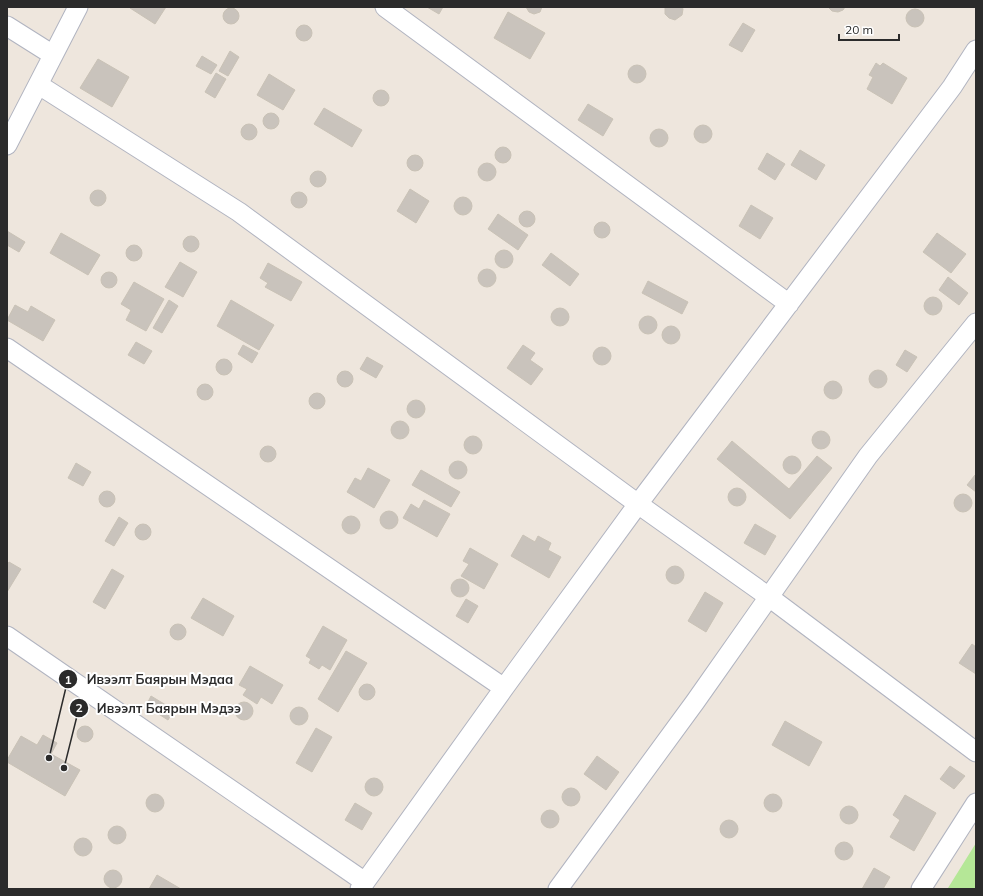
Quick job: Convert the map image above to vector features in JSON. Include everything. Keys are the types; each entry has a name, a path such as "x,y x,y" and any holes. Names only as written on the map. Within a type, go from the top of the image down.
{"street":[{"path":"7,145 78,7"},
{"path":"385,7 789,304"},
{"path":"7,26 53,55"},
{"path":"7,636 363,886 504,688 638,504 952,86 976,50"},
{"path":"39,85 239,212 638,504 769,597 976,752"},
{"path":"558,889 695,702 868,456 976,323"},
{"path":"7,348 504,688"},
{"path":"921,889 976,803"}],"green space":[{"path":"976,843 976,889 947,889 948,888"}],"building":[{"path":"130,7 166,7 155,24"},
{"path":"427,7 443,7 439,14"},
{"path":"526,7 542,7 540,12 534,14 529,12"},
{"path":"665,7 682,7 682,15 675,20 669,18 665,14"},
{"path":"828,7 845,7 843,10 838,12 832,11"},
{"path":"228,8 234,8 239,13 237,22 234,24 228,24 223,19 223,13"},
{"path":"911,9 919,9 924,14 922,25 919,27 911,27 906,22 906,14"},
{"path":"508,12 545,33 530,59 494,38"},
{"path":"743,23 755,30 742,52 729,45"},
{"path":"301,25 307,25 312,30 310,39 307,41 301,41 296,36 296,30"},
{"path":"230,51 239,57 228,76 219,71"},
{"path":"202,56 217,65 211,74 196,66"},
{"path":"98,59 129,77 112,107 80,88"},
{"path":"876,63 880,66 883,63 907,78 892,104 867,89 873,77 869,75"},
{"path":"633,65 641,65 646,70 644,81 641,83 633,83 628,78 628,70"},
{"path":"216,73 226,79 215,98 205,92"},
{"path":"269,74 295,90 283,110 257,95"},
{"path":"378,90 384,90 389,95 387,104 384,106 378,106 373,101 373,95"},
{"path":"588,104 613,119 603,136 578,120"},
{"path":"324,108 362,130 352,147 314,124"},
{"path":"268,113 274,113 279,118 277,127 274,129 268,129 263,124 263,118"},
{"path":"246,124 252,124 257,129 255,138 252,140 246,140 241,135 241,129"},
{"path":"699,125 707,125 712,130 710,141 707,143 699,143 694,138 694,130"},
{"path":"659,129 666,131 668,138 666,145 659,147 652,145 650,138 652,131"},
{"path":"500,147 506,147 511,152 509,161 506,163 500,163 495,158 495,152"},
{"path":"800,150 825,165 816,180 791,165"},
{"path":"767,153 785,164 775,180 758,169"},
{"path":"412,155 418,155 423,160 421,169 418,171 412,171 407,166 407,160"},
{"path":"483,163 491,163 496,168 494,179 491,181 483,181 478,176 478,168"},
{"path":"315,171 321,171 326,176 324,185 321,187 315,187 310,182 310,176"},
{"path":"410,189 429,201 416,223 397,211"},
{"path":"95,190 101,190 106,195 104,204 101,206 95,206 90,201 90,195"},
{"path":"296,192 302,192 307,197 305,206 302,208 296,208 291,203 291,197"},
{"path":"459,197 467,197 472,202 470,213 467,215 459,215 454,210 454,202"},
{"path":"751,205 773,218 760,239 739,226"},
{"path":"524,211 530,211 535,216 533,225 530,227 524,227 519,222 519,216"},
{"path":"498,214 528,235 518,250 488,229"},
{"path":"599,222 605,222 610,227 608,236 605,238 599,238 594,233 594,227"},
{"path":"7,231 25,242 19,252 7,245"},
{"path":"61,233 100,255 88,275 50,253"},
{"path":"937,233 966,254 951,273 923,252"},
{"path":"188,236 194,236 199,241 197,250 194,252 188,252 183,247 183,241"},
{"path":"131,245 137,245 142,250 140,259 137,261 131,261 126,256 126,250"},
{"path":"500,250 508,250 513,255 511,266 508,268 500,268 495,263 495,255"},
{"path":"551,253 579,274 570,286 542,265"},
{"path":"180,262 197,272 183,297 165,287"},
{"path":"268,263 302,282 291,301 265,287 268,283 260,278"},
{"path":"483,269 491,269 496,274 494,285 491,287 483,287 478,282 478,274"},
{"path":"106,272 112,272 117,277 115,286 112,288 106,288 101,283 101,277"},
{"path":"948,277 968,293 959,305 939,290"},
{"path":"648,281 688,302 682,314 642,293"},
{"path":"134,282 164,299 146,331 126,320 131,310 121,304"},
{"path":"933,297 940,299 942,306 940,313 933,315 926,313 924,306 926,299"},
{"path":"169,300 178,306 162,333 153,328"},
{"path":"231,300 274,325 259,350 217,326"},
{"path":"15,305 28,312 31,306 55,320 43,341 7,320"},
{"path":"556,308 564,308 569,313 567,324 564,326 556,326 551,321 551,313"},
{"path":"644,316 652,316 657,321 655,332 652,334 644,334 639,329 639,321"},
{"path":"667,326 675,326 680,331 678,342 675,344 667,344 662,339 662,331"},
{"path":"136,342 152,351 144,364 128,355"},
{"path":"243,345 258,353 252,363 238,354"},
{"path":"523,345 535,353 530,360 543,369 531,385 507,368"},
{"path":"598,347 606,347 611,352 609,363 606,365 598,365 593,360 593,352"},
{"path":"905,350 917,357 907,372 896,365"},
{"path":"367,357 383,366 376,378 360,369"},
{"path":"221,359 227,359 232,364 230,373 227,375 221,375 216,370 216,364"},
{"path":"878,370 885,372 887,379 885,386 878,388 871,386 869,379 871,372"},
{"path":"342,371 348,371 353,376 351,385 348,387 342,387 337,382 337,376"},
{"path":"829,381 837,381 842,386 840,397 837,399 829,399 824,394 824,386"},
{"path":"202,384 208,384 213,389 211,398 208,400 202,400 197,395 197,389"},
{"path":"314,393 320,393 325,398 323,407 320,409 314,409 309,404 309,398"},
{"path":"412,400 420,400 425,405 423,416 420,418 412,418 407,413 407,405"},
{"path":"396,421 404,421 409,426 407,437 404,439 396,439 391,434 391,426"},
{"path":"817,431 825,431 830,436 828,447 825,449 817,449 812,444 812,436"},
{"path":"469,436 477,436 482,441 480,452 477,454 469,454 464,449 464,441"},
{"path":"732,441 789,489 817,456 832,468 790,519 717,459"},
{"path":"265,446 271,446 276,451 274,460 271,462 265,462 260,457 260,451"},
{"path":"788,456 796,456 801,461 799,472 796,474 788,474 783,469 783,461"},
{"path":"454,461 462,461 467,466 465,477 462,479 454,479 449,474 449,466"},
{"path":"76,463 91,472 83,486 68,478"},
{"path":"368,468 390,480 374,508 347,492 355,478 361,481"},
{"path":"421,470 460,492 451,507 412,485"},
{"path":"975,475 976,476 976,492 967,485"},
{"path":"733,488 741,488 746,493 744,504 741,506 733,506 728,501 728,493"},
{"path":"104,491 110,491 115,496 113,505 110,507 104,507 99,502 99,496"},
{"path":"959,494 967,494 972,499 970,510 967,512 959,512 954,507 954,499"},
{"path":"424,500 450,514 437,537 403,518 411,504 419,509"},
{"path":"385,511 393,511 398,516 396,527 393,529 385,529 380,524 380,516"},
{"path":"347,516 355,516 360,521 358,532 355,534 347,534 342,529 342,521"},
{"path":"119,517 128,523 114,546 105,541"},
{"path":"140,524 146,524 151,529 149,538 146,540 140,540 135,535 135,529"},
{"path":"755,524 776,536 765,555 744,543"},
{"path":"523,535 535,542 538,536 551,543 548,550 561,557 549,578 511,556"},
{"path":"470,548 498,564 484,589 461,576 469,564 463,561"},
{"path":"9,562 21,569 7,592 7,565"},
{"path":"675,566 679,567 683,571 683,579 679,583 675,584 671,583 667,579 666,575 667,571 671,567"},
{"path":"112,569 124,576 105,609 93,602"},
{"path":"456,579 464,579 469,584 467,595 464,597 456,597 451,592 451,584"},
{"path":"705,592 723,603 706,632 688,621"},
{"path":"203,598 234,616 223,636 191,618"},
{"path":"466,599 478,606 468,623 456,616"},
{"path":"175,624 181,624 186,629 184,638 181,640 175,640 170,635 170,629"},
{"path":"323,626 347,640 330,670 322,665 319,669 309,663 311,659 306,656"},
{"path":"972,644 976,647 976,674 959,663"},
{"path":"346,651 367,663 338,712 318,699"},
{"path":"250,666 283,685 272,704 261,697 257,704 243,695 247,689 239,685"},
{"path":"364,684 370,684 375,689 373,698 370,700 364,700 359,695 359,689"},
{"path":"151,696 174,710 168,720 146,706"},
{"path":"240,702 248,702 253,707 251,718 248,720 240,720 235,715 235,707"},
{"path":"299,707 303,708 307,712 307,720 303,724 299,725 295,724 291,720 290,716 291,712 295,708"},
{"path":"785,721 822,742 809,766 772,745"},
{"path":"82,726 88,726 93,731 91,740 88,742 82,742 77,737 77,731"},
{"path":"316,728 332,737 312,772 296,763"},
{"path":"43,735 57,743 51,754 80,770 65,796 7,762 21,736 37,745"},
{"path":"597,756 619,772 606,790 584,774"},
{"path":"950,766 965,776 954,789 940,779"},
{"path":"374,778 378,779 382,783 382,791 378,795 374,796 370,795 366,791 365,787 366,783 370,779"},
{"path":"571,788 575,789 579,793 579,801 575,805 571,806 567,805 563,801 562,797 563,793 567,789"},
{"path":"151,794 159,794 164,799 162,810 159,812 151,812 146,807 146,799"},
{"path":"769,794 777,794 782,799 780,810 777,812 769,812 764,807 764,799"},
{"path":"905,795 936,813 914,851 890,837 900,820 893,815"},
{"path":"355,803 372,813 362,830 345,820"},
{"path":"845,806 853,806 858,811 856,822 853,824 845,824 840,819 840,811"},
{"path":"546,810 554,810 559,815 557,826 554,828 546,828 541,823 541,815"},
{"path":"725,820 733,820 738,825 736,836 733,838 725,838 720,833 720,825"},
{"path":"113,826 121,826 126,831 124,842 121,844 113,844 108,839 108,831"},
{"path":"79,838 87,838 92,843 90,854 87,856 79,856 74,851 74,843"},
{"path":"844,842 848,843 852,847 852,855 848,859 844,860 840,859 836,855 835,851 836,847 840,843"},
{"path":"874,868 890,877 883,889 862,889"},
{"path":"109,870 117,870 122,875 120,886 117,888 109,888 104,883 104,875"},
{"path":"157,875 181,889 149,889"}],"place":[{"name":"Ивээлт Баярын Мэдаа","path":"49,758"},
{"name":"Ивээлт Баярын Мэдээ","path":"64,768"}]}
